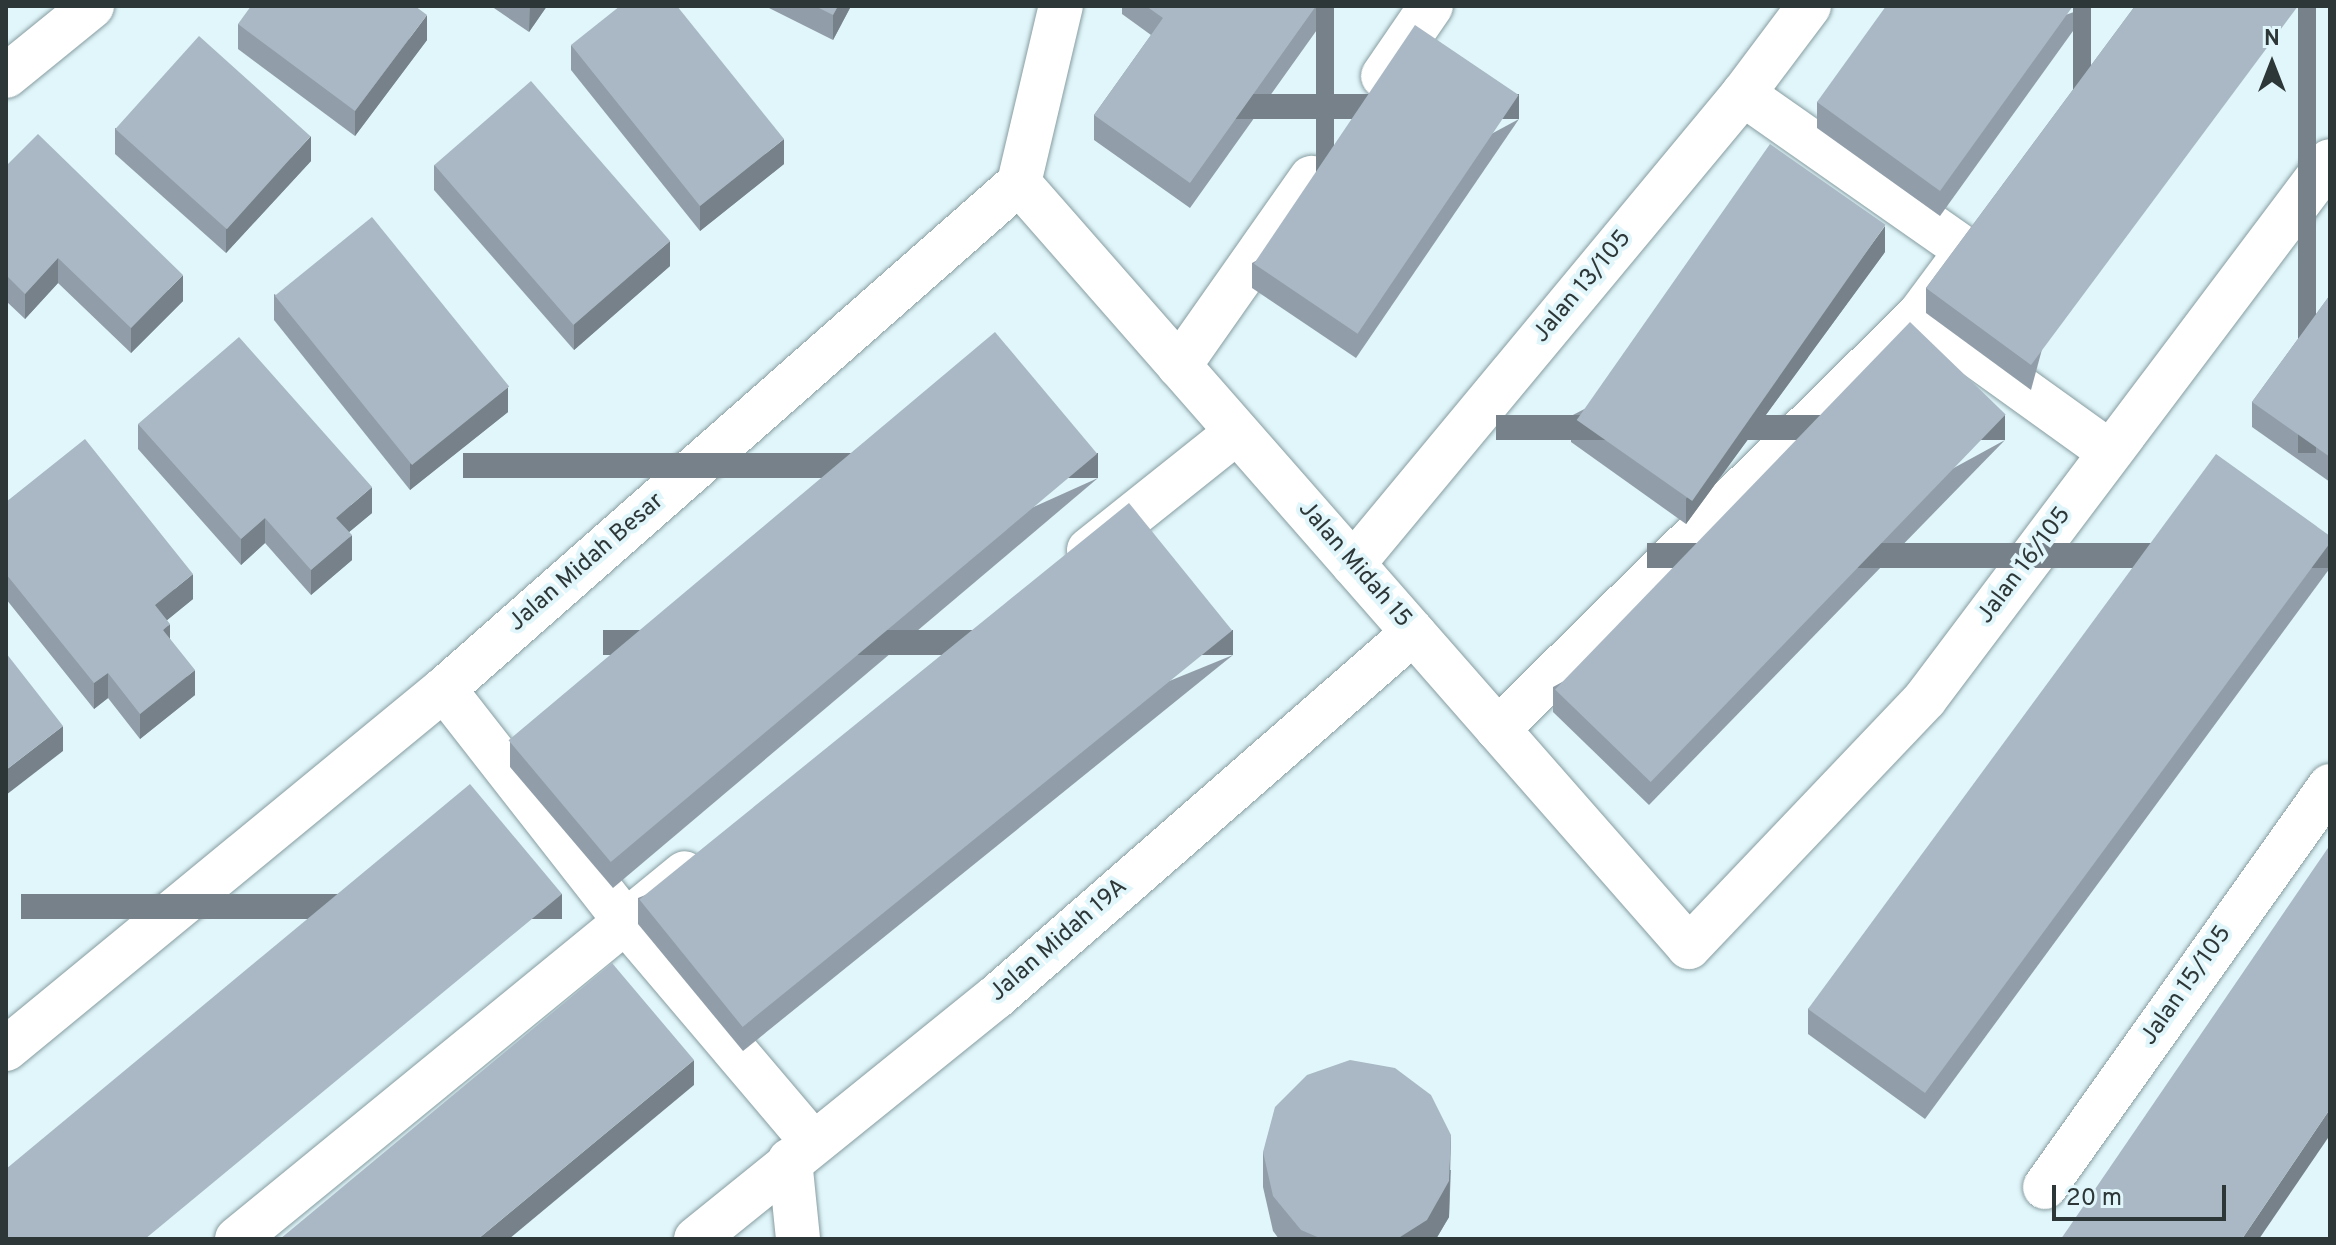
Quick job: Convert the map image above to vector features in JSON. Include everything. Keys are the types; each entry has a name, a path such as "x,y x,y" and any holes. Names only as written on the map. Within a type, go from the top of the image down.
{"street":[{"path":"6,76 92,6"},
{"path":"1019,183 1061,6"},
{"path":"1358,111 1431,6"},
{"name":"Jalan 13/105","path":"1353,564 1743,94 1809,6"},
{"path":"1743,94 1967,251"},
{"path":"1179,366 1331,150"},
{"name":"Jalan 16/105","path":"1689,947 1925,699 2330,161"},
{"name":"Jalan Midah 15","path":"1019,183 1689,947"},
{"name":"Jalan Midah Besar","path":"6,1049 444,689 1019,183"},
{"path":"1498,729 1919,315 1995,212"},
{"path":"1919,315 2110,452"},
{"path":"1062,572 1237,432"},
{"name":"Jalan Midah 19A","path":"696,1239 996,997 1413,633"},
{"path":"444,689 802,1151 798,1239"},
{"name":"Jalan 15/105","path":"2045,1187 2330,786"},
{"path":"237,1239 712,851"}],"building":[{"path":"251,6 415,6 427,15 355,111 238,24"},
{"path":"620,6 677,6 784,139 700,206 571,45"},
{"path":"815,6 838,6 833,15"},
{"path":"1146,6 1316,6 1190,183 1094,115 1163,18"},
{"path":"1886,6 2073,6 1940,191 1817,102"},
{"path":"2135,6 2298,6 2031,365 1926,288"},
{"path":"1415,25 1519,95 1358,334 1254,264"},
{"path":"199,36 310,136 227,229 115,129"},
{"path":"531,81 670,241 573,325 434,165"},
{"path":"38,134 183,275 131,328 58,258 25,294 6,275 6,166"},
{"path":"1770,144 1886,225 1692,501 1577,420"},
{"path":"372,217 509,386 412,465 275,296"},
{"path":"2330,295 2330,457 2252,402"},
{"path":"1910,322 2006,414 1651,782 1555,690"},
{"path":"995,332 1097,454 611,862 509,740"},
{"path":"239,337 372,487 336,518 352,535 311,570 265,518 241,539 138,424"},
{"path":"85,439 193,574 155,605 170,624 163,630 195,670 140,714 108,673 94,683 6,574 6,502"},
{"path":"2216,454 2330,536 2330,543 1925,1093 1808,1009"},
{"path":"1129,503 1232,630 743,1027 639,899"},
{"path":"6,653 63,726 6,770"},
{"path":"470,784 562,894 145,1239 6,1239 6,1169"},
{"path":"2330,845 2330,1109 2242,1239 2061,1239"},
{"path":"612,963 694,1060 478,1239 280,1239"},
{"path":"1350,1060 1395,1068 1431,1095 1451,1135 1449,1181 1427,1220 1397,1239 1322,1239 1301,1230 1273,1196 1263,1152 1275,1107 1307,1075"}]}
